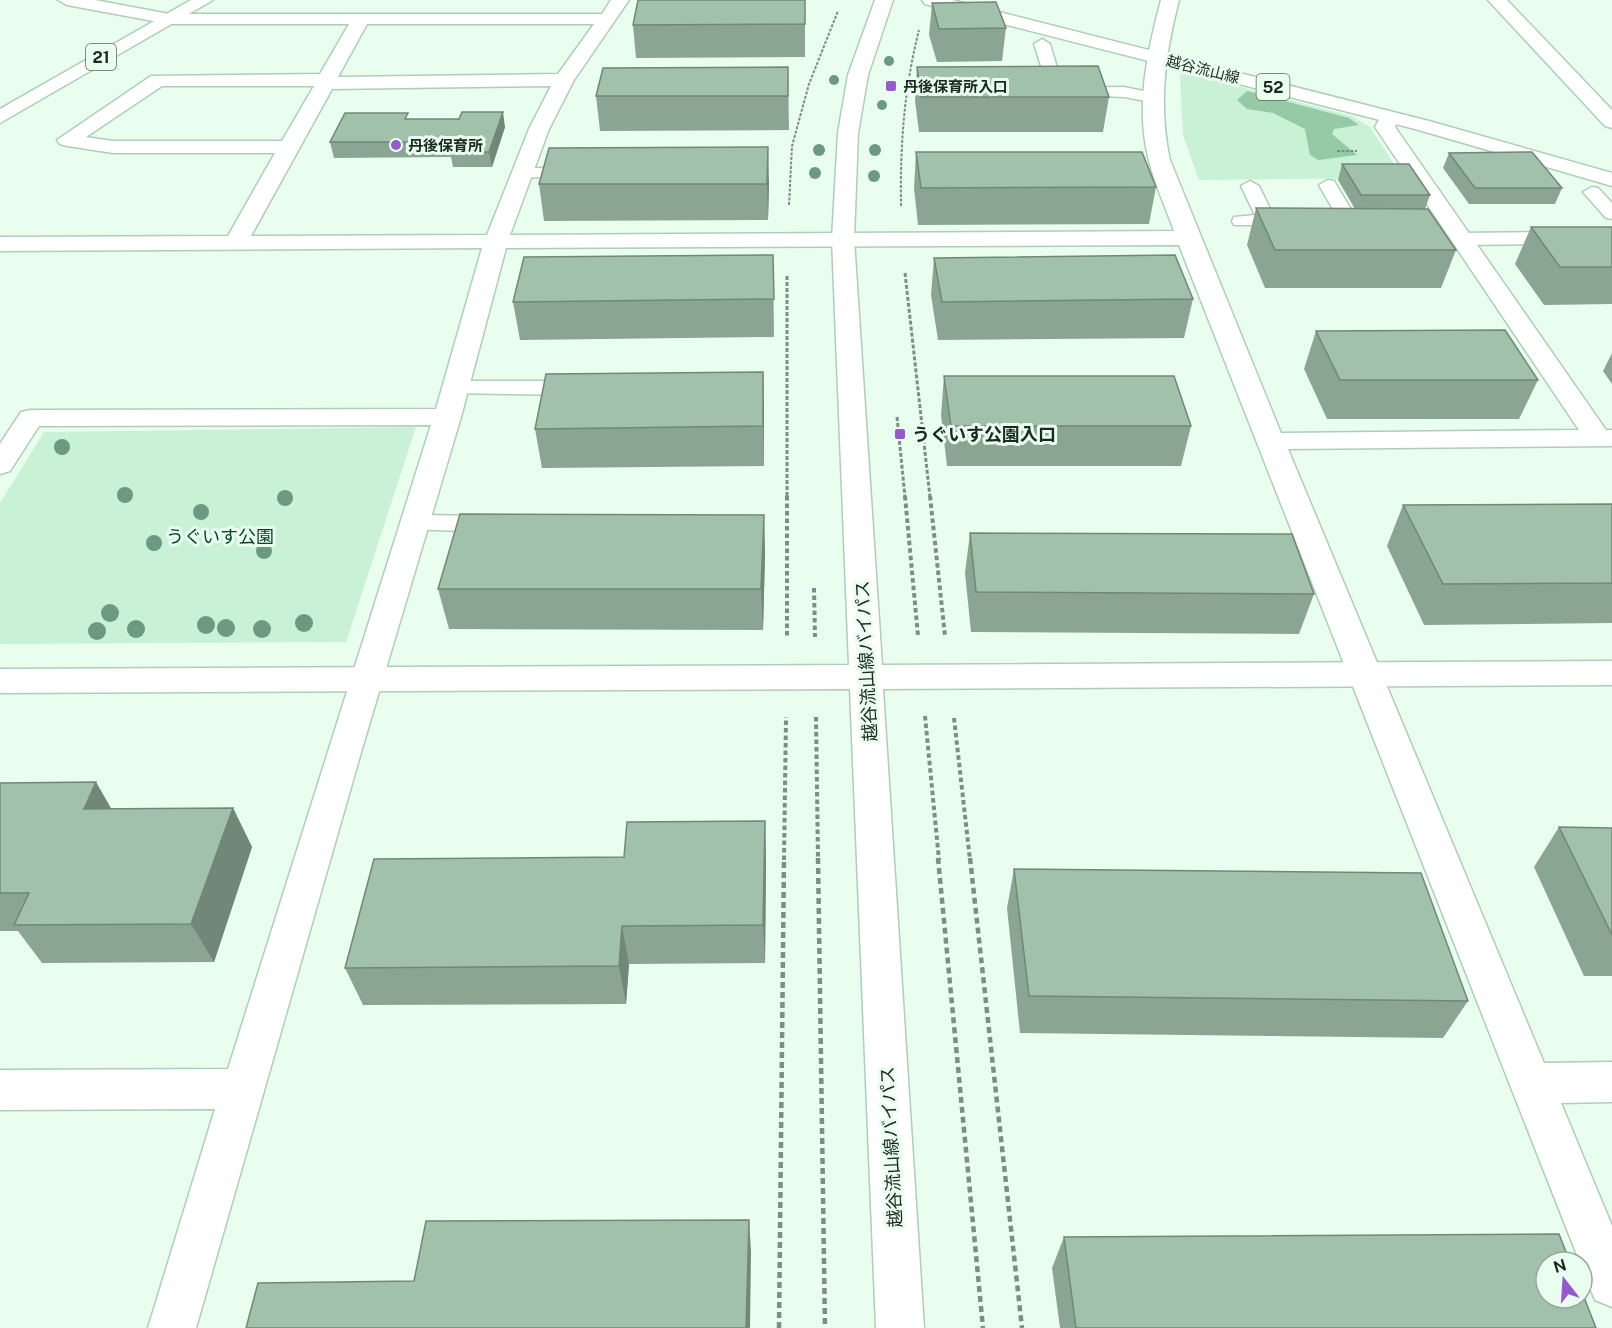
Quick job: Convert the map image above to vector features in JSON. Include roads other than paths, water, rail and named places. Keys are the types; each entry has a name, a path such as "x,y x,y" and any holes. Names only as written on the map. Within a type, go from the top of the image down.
{"street":[{"path":"67,0 169,19 487,19 613,9"},
{"name":"21","path":"0,117 204,0"},
{"path":"267,19 299,0"},
{"path":"487,19 503,0"},
{"name":"越谷流山線バイパス","path":"884,0 858,75 848,133 843,239 868,676 900,1328"},
{"name":"越谷流山線","path":"932,0 1508,148 1612,180"},
{"path":"1170,0 1155,57 1152,97 1159,160 1188,238 1272,441 1364,675 1612,1283"},
{"path":"1497,0 1612,123"},
{"path":"172,1328 364,680 451,403 496,241 539,129 564,80 613,9"},
{"path":"236,242 361,19"},
{"path":"289,147 113,147 68,140 158,80 325,82 564,80"},
{"path":"1390,117 1385,127 1447,227 1605,438"},
{"path":"0,244 1188,238"},
{"path":"0,418 451,403"},
{"path":"0,465 31,418"},
{"path":"1272,441 1605,438"},
{"path":"0,681 1612,673"},
{"path":"1530,1083 1612,1082"},
{"path":"0,1090 243,1089"}],"lane":[{"path":"1042,44 1050,91 1124,92 1152,97"},
{"path":"521,173 591,173"},
{"path":"1328,185 1349,221"},
{"path":"1250,186 1268,221"},
{"path":"1592,192 1612,214"},
{"path":"1241,221 1372,221"},
{"path":"1447,227 1612,237"},
{"path":"451,403 598,388"},
{"path":"414,523 521,524"}],"place":[{"name":"丹後保育所入口","path":"891,86"},
{"name":"丹後保育所","path":"396,145"},
{"name":"うぐいす公園入口","path":"900,434"}],"park label":[{"name":"うぐいす公園","path":"220,536"}]}
